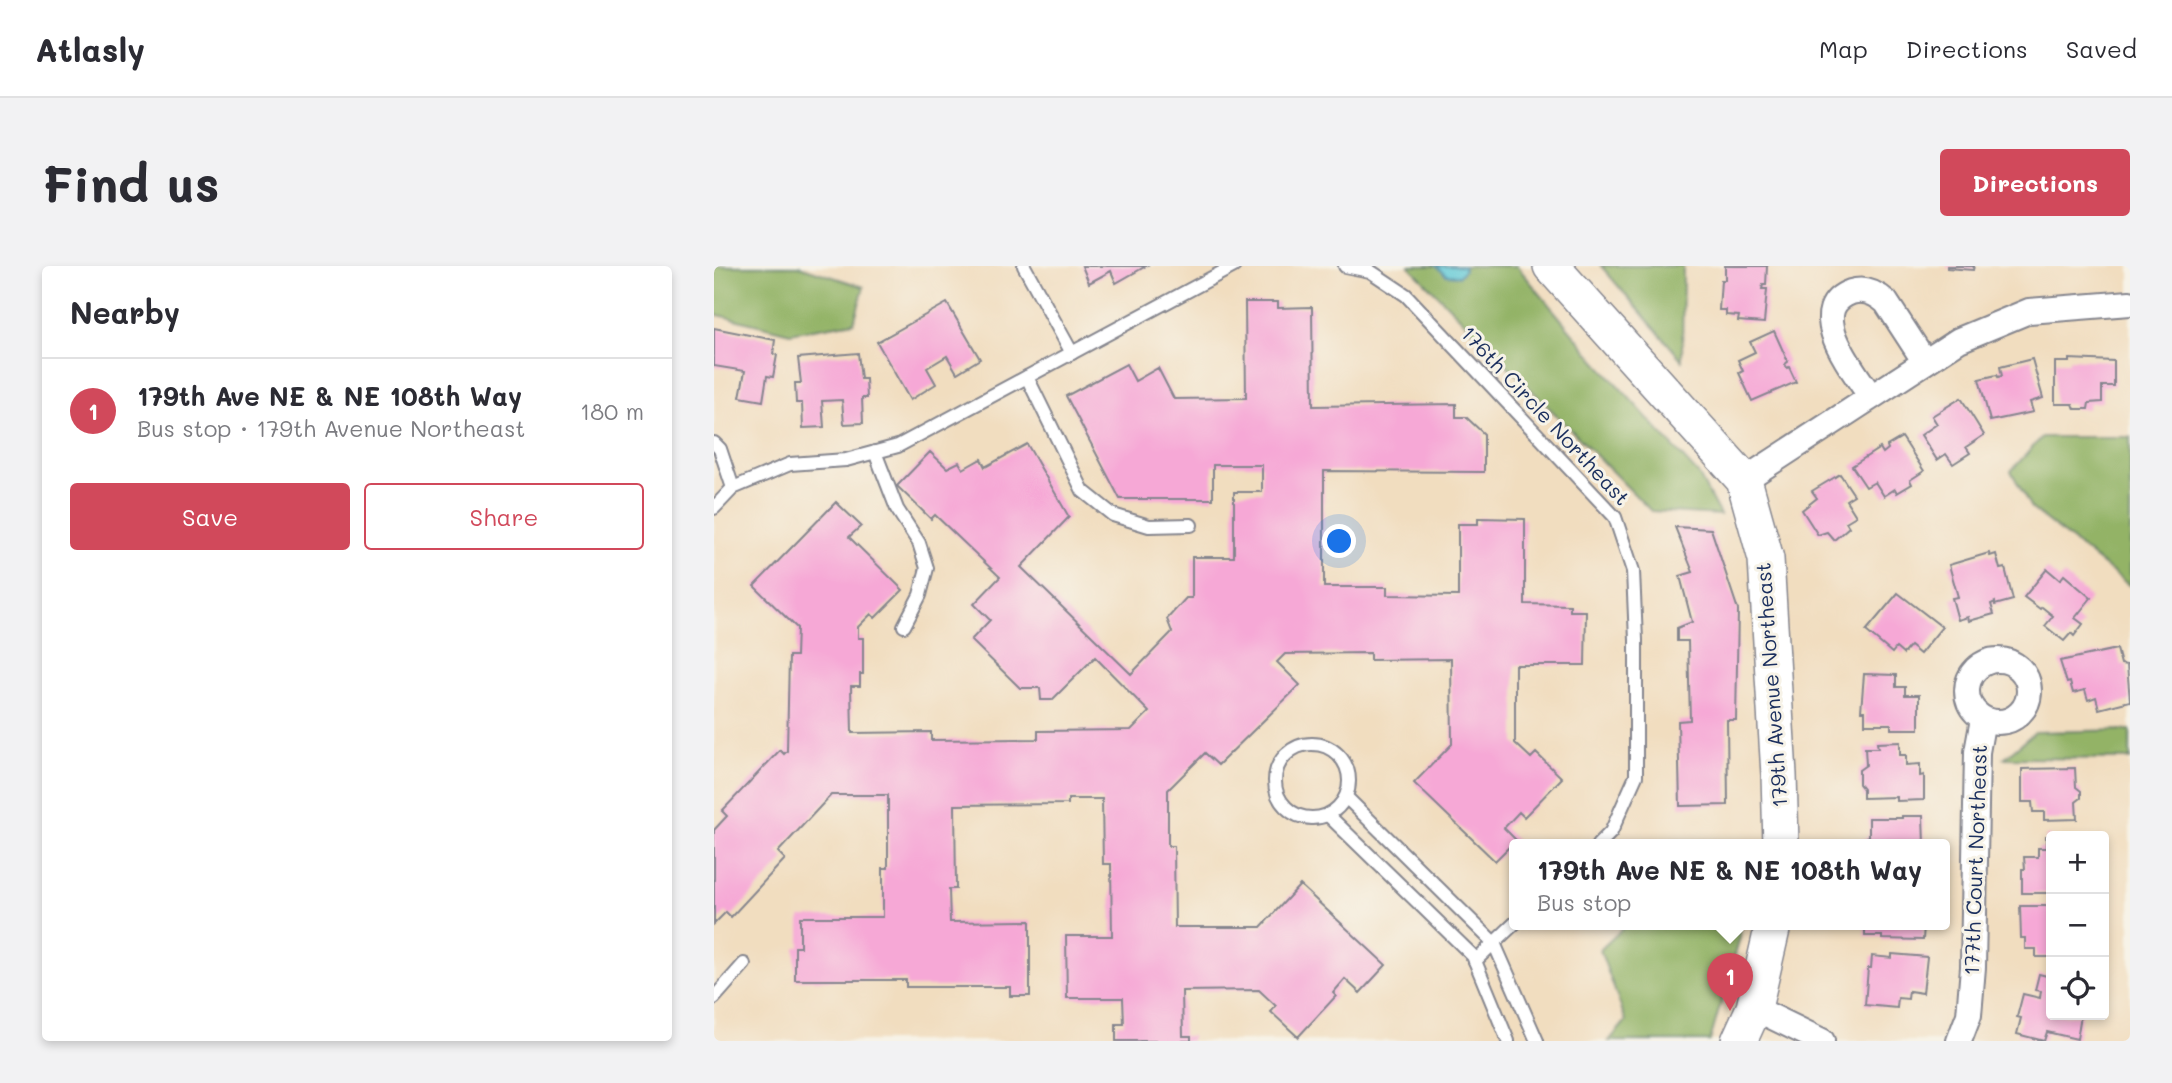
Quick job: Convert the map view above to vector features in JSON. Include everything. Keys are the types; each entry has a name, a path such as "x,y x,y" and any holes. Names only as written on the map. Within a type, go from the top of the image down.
{"street":[{"name":"179th Avenue Northeast","path":"1551,266 1744,481 1766,559 1781,839"},
{"path":"1871,397 1830,328 1832,312 1849,293 1865,291 1880,296 1925,362"},
{"path":"1744,481 1959,340 2029,311 2130,303"},
{"name":"177th Court Northeast","path":"1959,1041 1969,1014 1973,967 1977,751 1983,719"},
{"path":"1739,1041 1754,1008 1772,930"},
{"path":"1754,1008 1822,1041"}],"lane":[{"path":"1024,266 1072,353"},
{"path":"714,508 733,488 790,464 846,460 898,446 1234,266"},
{"name":"176th Circle Northeast","path":"1345,266 1370,271 1406,295 1615,517 1633,570 1636,776 1611,832 1604,839"},
{"path":"1027,377 1083,491 1113,514 1149,526 1191,525"},
{"path":"714,443 720,449 733,488"},
{"path":"876,452 897,509 919,544 927,568 920,595 904,625"},
{"path":"1305,745 1326,746 1335,751 1348,769 1350,779 1346,797 1339,808 1328,815 1309,818 1299,816 1282,804 1277,794 1276,773 1286,755 1305,745"},
{"path":"1346,797 1494,943 1536,1041"},
{"path":"1328,815 1464,947 1475,961 1508,1041"},
{"path":"1475,961 1509,929"},
{"path":"714,998 744,964"}],"green space":[{"path":"714,266 799,266 864,287 854,322 790,333 714,314"},
{"path":"1409,266 1517,266 1595,360 1698,474 1720,515 1651,511"},
{"path":"1601,266 1683,266 1682,360"},
{"path":"2042,437 2130,437 2130,586 2031,508 2011,471"},
{"path":"2130,730 2130,759 2004,758 2035,732"},
{"path":"1621,930 1741,930 1710,1041 1609,1041 1626,1021 1600,950"}],"water":[{"path":"1436,266 1464,266 1464,270 1459,276 1446,275"}],"building":[{"path":"1082,266 1146,266 1116,283 1111,271 1089,283"},
{"path":"1725,266 1767,266 1766,285 1763,285 1762,289 1767,289 1764,323 1738,321 1739,316 1726,315 1726,310 1719,310"},
{"path":"1947,266 1974,266 1973,270"},
{"path":"1245,302 1278,302 1278,308 1312,307 1313,406 1456,404 1456,417 1466,417 1484,434 1484,472 1324,471 1324,587 1387,587 1387,595 1458,596 1458,524 1478,524 1478,518 1525,519 1525,604 1570,605 1570,611 1586,611 1585,665 1515,665 1515,743 1531,758 1536,753 1562,778 1524,817 1519,812 1504,828 1515,839 1509,839 1509,847 1495,861 1414,783 1452,744 1451,659 1370,660 1370,653 1285,654 1277,662 1300,685 1218,765 1205,753 1168,790 1168,846 1174,846 1175,927 1261,927 1300,885 1386,965 1360,993 1345,979 1333,993 1336,996 1298,1037 1271,1012 1276,1006 1259,990 1182,991 1183,1036 1191,1036 1191,1041 1116,1041 1116,1024 1124,1024 1123,998 1067,998 1066,936 1112,936 1111,864 1103,864 1102,799 1068,799 1068,804 955,805 956,889 949,889 950,922 1030,921 1030,996 1010,996 1010,987 906,987 906,980 795,980 795,947 800,947 800,917 883,917 883,868 888,868 888,795 831,795 778,852 785,859 731,917 726,912 714,924 714,830 727,816 722,811 780,750 784,754 787,751 789,656 796,656 797,628 754,586 836,502 861,526 849,537 903,590 875,618 871,614 858,627 858,638 863,638 863,674 860,674 860,686 851,686 852,733 931,732 931,740 1038,739 1038,731 1131,730 1149,712 1095,657 1052,700 1041,700 1040,688 1020,688 971,640 990,620 974,604 1000,577 935,515 931,519 897,486 930,452 947,468 959,462 963,469 981,459 985,467 1027,444 1069,517 1021,567 1131,674 1172,632 1167,619 1186,598 1192,598 1192,557 1234,557 1234,492 1262,492 1262,465 1213,465 1213,499 1120,499 1066,396 1126,364 1135,381 1158,368 1174,399 1246,398"},
{"path":"947,303 980,359 957,373 947,356 927,368 936,384 910,400 877,342"},
{"path":"714,328 775,340 773,354 777,355 773,377 767,376 763,401 740,397 745,371 714,366"},
{"path":"1774,331 1788,362 1785,364 1796,382 1752,401 1739,373 1743,371 1738,360 1755,352 1750,342"},
{"path":"858,353 861,379 866,379 867,398 862,398 863,423 844,424 842,400 822,401 824,427 803,428 802,403 796,403 795,383 801,383 798,358"},
{"path":"2032,359 2043,398 2030,402 2033,412 1990,421 1979,379 2002,376 2000,367"},
{"path":"2069,359 2114,361 2114,386 2102,386 2102,402 2089,403 2088,409 2075,409 2073,404 2055,404 2055,362 2069,362"},
{"path":"1961,398 1984,435 1966,447 1970,453 1953,464 1946,454 1937,460 1921,435 1937,424 1932,416"},
{"path":"1902,437 1924,471 1910,480 1912,484 1897,493 1895,489 1884,496 1875,482 1866,487 1852,466 1880,448 1883,453 1888,449 1887,446"},
{"path":"1840,474 1854,495 1846,500 1856,516 1846,522 1849,527 1834,540 1827,532 1818,535 1802,510 1817,498 1812,491"},
{"path":"1675,527 1711,529 1738,610 1736,720 1727,720 1728,805 1680,806 1678,721 1690,720 1688,641 1677,641 1677,628 1692,622 1680,576 1693,572"},
{"path":"1989,553 1990,556 1996,554 2000,569 2005,568 2013,600 1991,604 1994,614 1969,621 1968,617 1958,620 1952,598 1958,597 1949,565"},
{"path":"2047,569 2060,580 2064,575 2091,598 2075,618 2083,624 2074,636 2071,633 2064,641 2045,626 2053,616 2024,597"},
{"path":"1898,593 1942,627 1920,654 1910,646 1903,654 1896,648 1892,653 1866,631"},
{"path":"2117,649 2121,664 2127,665 2130,701 2099,709 2096,697 2088,700 2085,690 2073,693 2060,661"},
{"path":"1864,674 1896,675 1896,687 1905,687 1905,695 1919,695 1919,729 1891,729 1891,724 1865,724 1865,711 1861,711"},
{"path":"1900,742 1900,755 1906,755 1906,765 1920,764 1920,776 1924,775 1924,800 1897,801 1897,797 1863,798 1859,770 1866,765 1865,748 1878,748 1877,743"},
{"path":"2075,768 2076,787 2081,791 2081,798 2076,802 2077,819 2044,820 2044,812 2033,812 2032,802 2022,802 2022,769"},
{"path":"1923,816 1924,839 1864,839 1869,836 1869,818"},
{"path":"2038,848 2046,848 2046,893 2022,893 2024,857 2038,857"},
{"path":"2020,906 2046,906 2046,957 2036,957 2036,949 2025,949 2025,938 2021,938"},
{"path":"1865,930 1924,930 1923,940 1865,936"},
{"path":"1892,954 1927,957 1923,993 1909,991 1908,999 1898,998 1897,1008 1865,1005 1868,968 1871,968 1872,956 1892,958"},
{"path":"2039,974 2046,976 2046,1020 2080,1020 2077,1039 2047,1032 2044,1041 2017,1034 2021,1018 2017,1017 2023,994 2040,998 2041,991 2035,990"}],"place":[{"name":"179th Ave NE & NE 108th Way","path":"1730,1011"}]}
